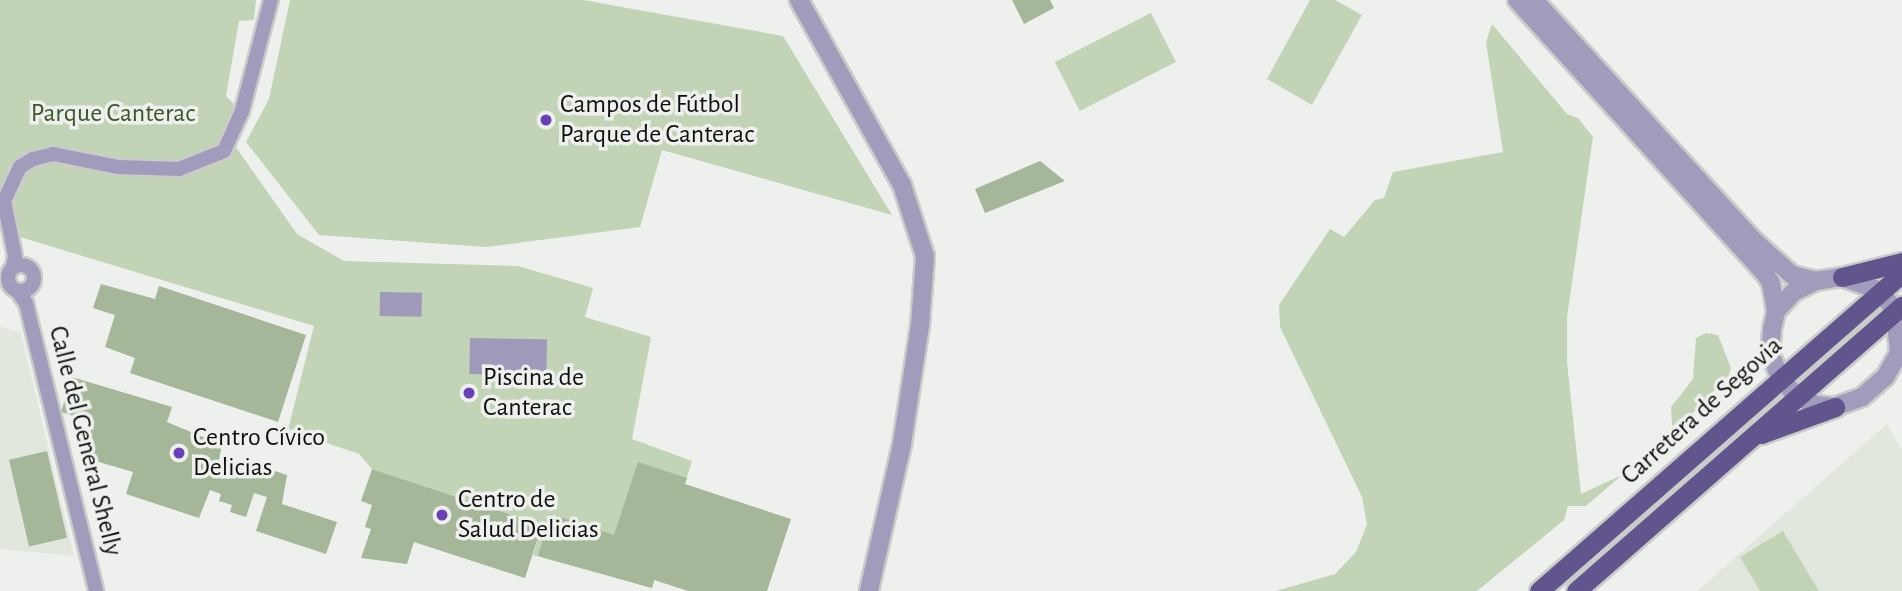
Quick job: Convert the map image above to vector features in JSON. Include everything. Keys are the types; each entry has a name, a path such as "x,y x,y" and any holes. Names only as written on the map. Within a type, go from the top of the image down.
{"main road":[{"path":"1842,278 1902,262"},
{"name":"Carretera de Segovia","path":"1539,591 1780,377 1902,273"},
{"name":"Carretera de Segovia","path":"1576,591 1898,308"},
{"path":"1744,441 1835,407"}],"street":[{"path":"17,263 7,281 24,295 34,278 17,263 4,201 20,167 33,159 53,154 118,167 179,169 224,151 242,111 271,0"},
{"path":"799,0 902,185 925,256 920,325 902,444 869,591"},
{"path":"1517,0 1772,283 1776,311 1770,354 1780,377 1796,396 1816,405 1835,407 1862,397 1894,366 1900,338 1898,308 1881,291 1842,278 1816,281 1794,292 1776,311"},
{"path":"1534,0 1752,239 1792,275 1816,281"},
{"name":"Calle del General Shelly","path":"24,295 96,591"}],"shaded area":[{"path":"380,292 422,293 422,317 380,316"},
{"path":"0,327 21,333 74,556 0,549"},
{"path":"470,338 547,339 546,375 469,374"},
{"path":"1887,424 1902,450 1902,591 1697,591"}],"green space":[{"name":"Parque Canterac","path":"0,0 256,0 254,20 239,21 226,96 234,104 226,133 297,234 344,261 518,266 593,288 585,317 651,337 632,439 692,461 652,588 533,555 542,525 372,469 359,454 288,430 314,326 0,231"},
{"name":"Campos de Fútbol Parque de Canterac","path":"290,0 583,0 783,36 892,215 662,150 640,227 486,247 319,235 246,142 269,99"},
{"path":"1310,0 1335,0 1362,15 1312,105 1267,79"},
{"path":"1151,13 1176,62 1080,111 1055,62"},
{"path":"1492,24 1567,114 1578,118 1593,137 1567,317 1567,362 1581,494 1622,475 1586,506 1568,506 1564,520 1477,591 1276,591 1335,574 1356,552 1367,524 1362,497 1280,327 1279,305 1330,229 1344,237 1375,200 1384,198 1393,172 1503,152 1486,42"},
{"path":"1706,333 1718,335 1731,368 1729,375 1692,414 1672,426 1671,407 1693,379 1696,338"},
{"path":"1783,531 1819,591 1760,591 1740,557"}],"building":[{"path":"1012,0 1050,0 1054,8 1024,24"},
{"path":"1040,161 1065,181 985,213 975,189"},
{"path":"101,284 155,299 159,286 306,335 278,422 130,373 135,358 105,347 115,315 93,308"},
{"path":"72,377 172,407 167,422 222,445 216,474 226,478 230,464 246,469 248,462 287,475 282,504 337,522 326,554 256,531 267,497 254,493 246,517 230,512 232,505 219,501 221,494 210,490 199,518 126,494 133,472 82,457 93,422 61,412"},
{"path":"47,451 67,538 29,546 9,460"},
{"path":"638,462 687,478 685,484 791,519 767,591 688,591 654,580 652,588 538,556 551,514 614,535"},
{"name":"Centro de Salud Delicias","path":"372,469 542,525 525,578 414,542 407,564 361,558 371,529 365,527 372,505 361,501"}],"place":[{"name":"Campos de Fútbol Parque de Canterac","path":"546,120"},
{"name":"Piscina de Canterac","path":"469,393"},
{"name":"Centro Cívico Delicias","path":"179,453"},
{"name":"Centro de Salud Delicias","path":"442,515"}]}
